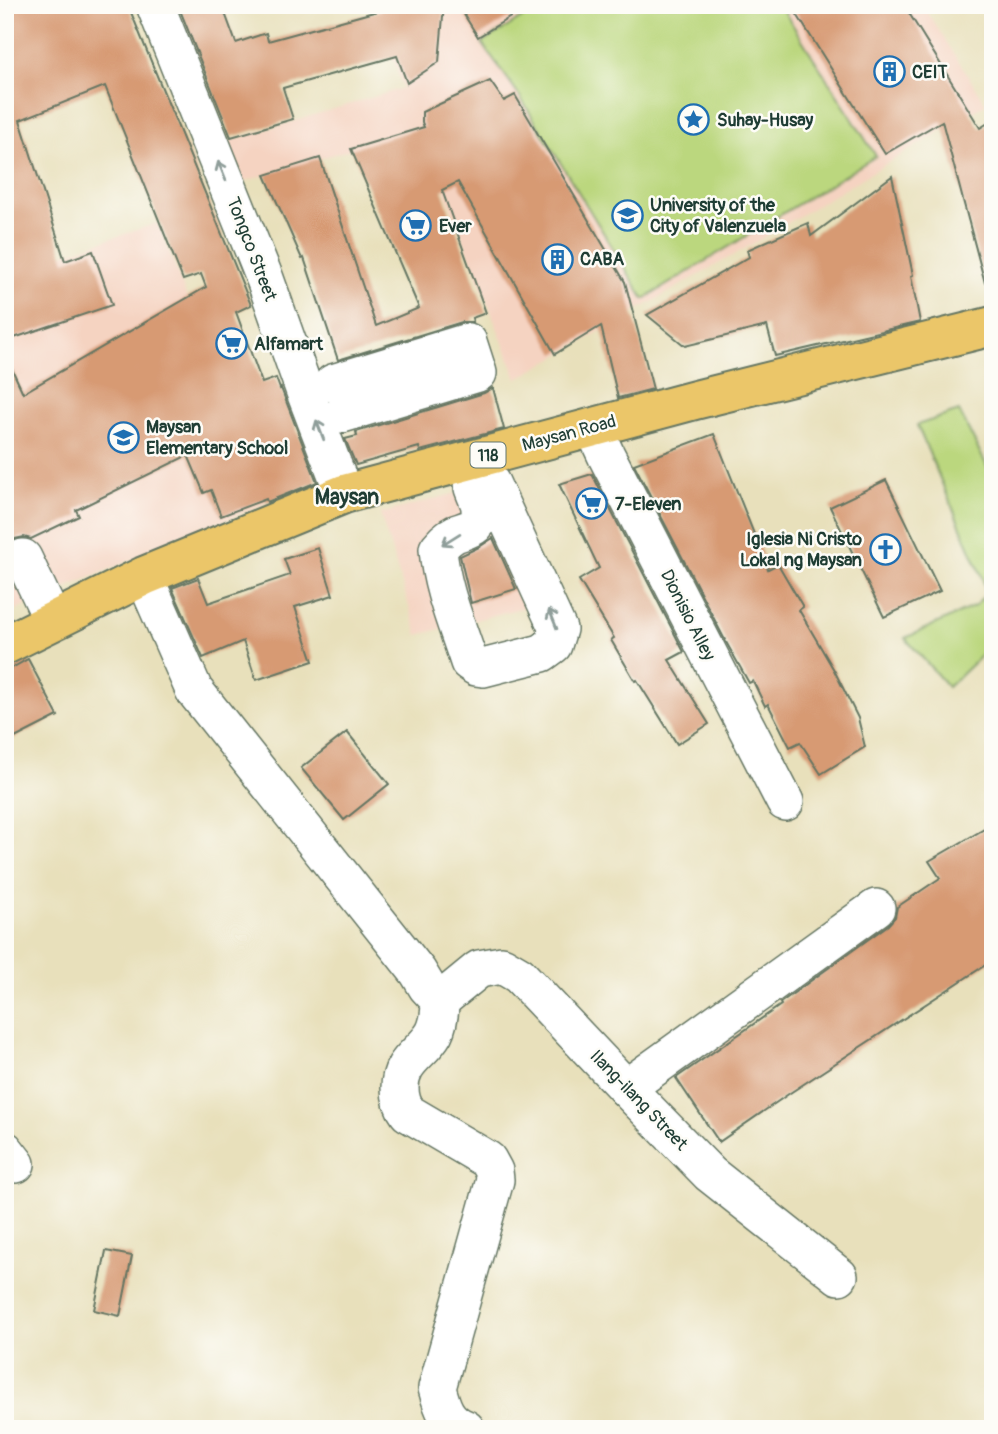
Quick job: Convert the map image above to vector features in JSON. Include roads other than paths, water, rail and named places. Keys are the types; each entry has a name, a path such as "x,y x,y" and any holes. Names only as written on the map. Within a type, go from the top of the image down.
{"main road":[{"name":"Maysan Road","path":"5,645 144,576 344,494 593,427 993,326"}],"street":[{"name":"Tongco Street","path":"155,5 265,279 344,494"},
{"path":"337,399 478,373 473,357"},
{"name":"Dionisio Alley","path":"593,427 785,802"},
{"path":"482,485 558,629 553,645 542,653 483,668 469,662 445,592 438,549 445,540 477,524 482,485"},
{"path":"23,558 53,621"},
{"path":"144,576 194,690 440,1001 440,1015 433,1034 406,1064 401,1076 400,1096 402,1106 408,1114 488,1160 494,1171 495,1180 437,1388 442,1408 456,1425 466,1429"},
{"path":"626,1088 876,908"},
{"name":"Ilang-ilang Street","path":"440,1001 479,969 502,965 519,975 710,1174 839,1276"}],"place":[{"name":"CEIT","path":"889,72"},
{"name":"Suhay-Husay","path":"694,120"},
{"name":"University of the City of Valenzuela","path":"627,215"},
{"name":"Ever","path":"416,226"},
{"name":"CABA","path":"557,259"},
{"name":"Alfamart","path":"231,344"},
{"name":"Maysan Elementary School","path":"123,437"},
{"name":"7-Eleven","path":"592,504"},
{"name":"Iglesia Ni Cristo Lokal ng Maysan","path":"885,549"}],"district":[{"name":"Maysan","path":"347,497"}]}
